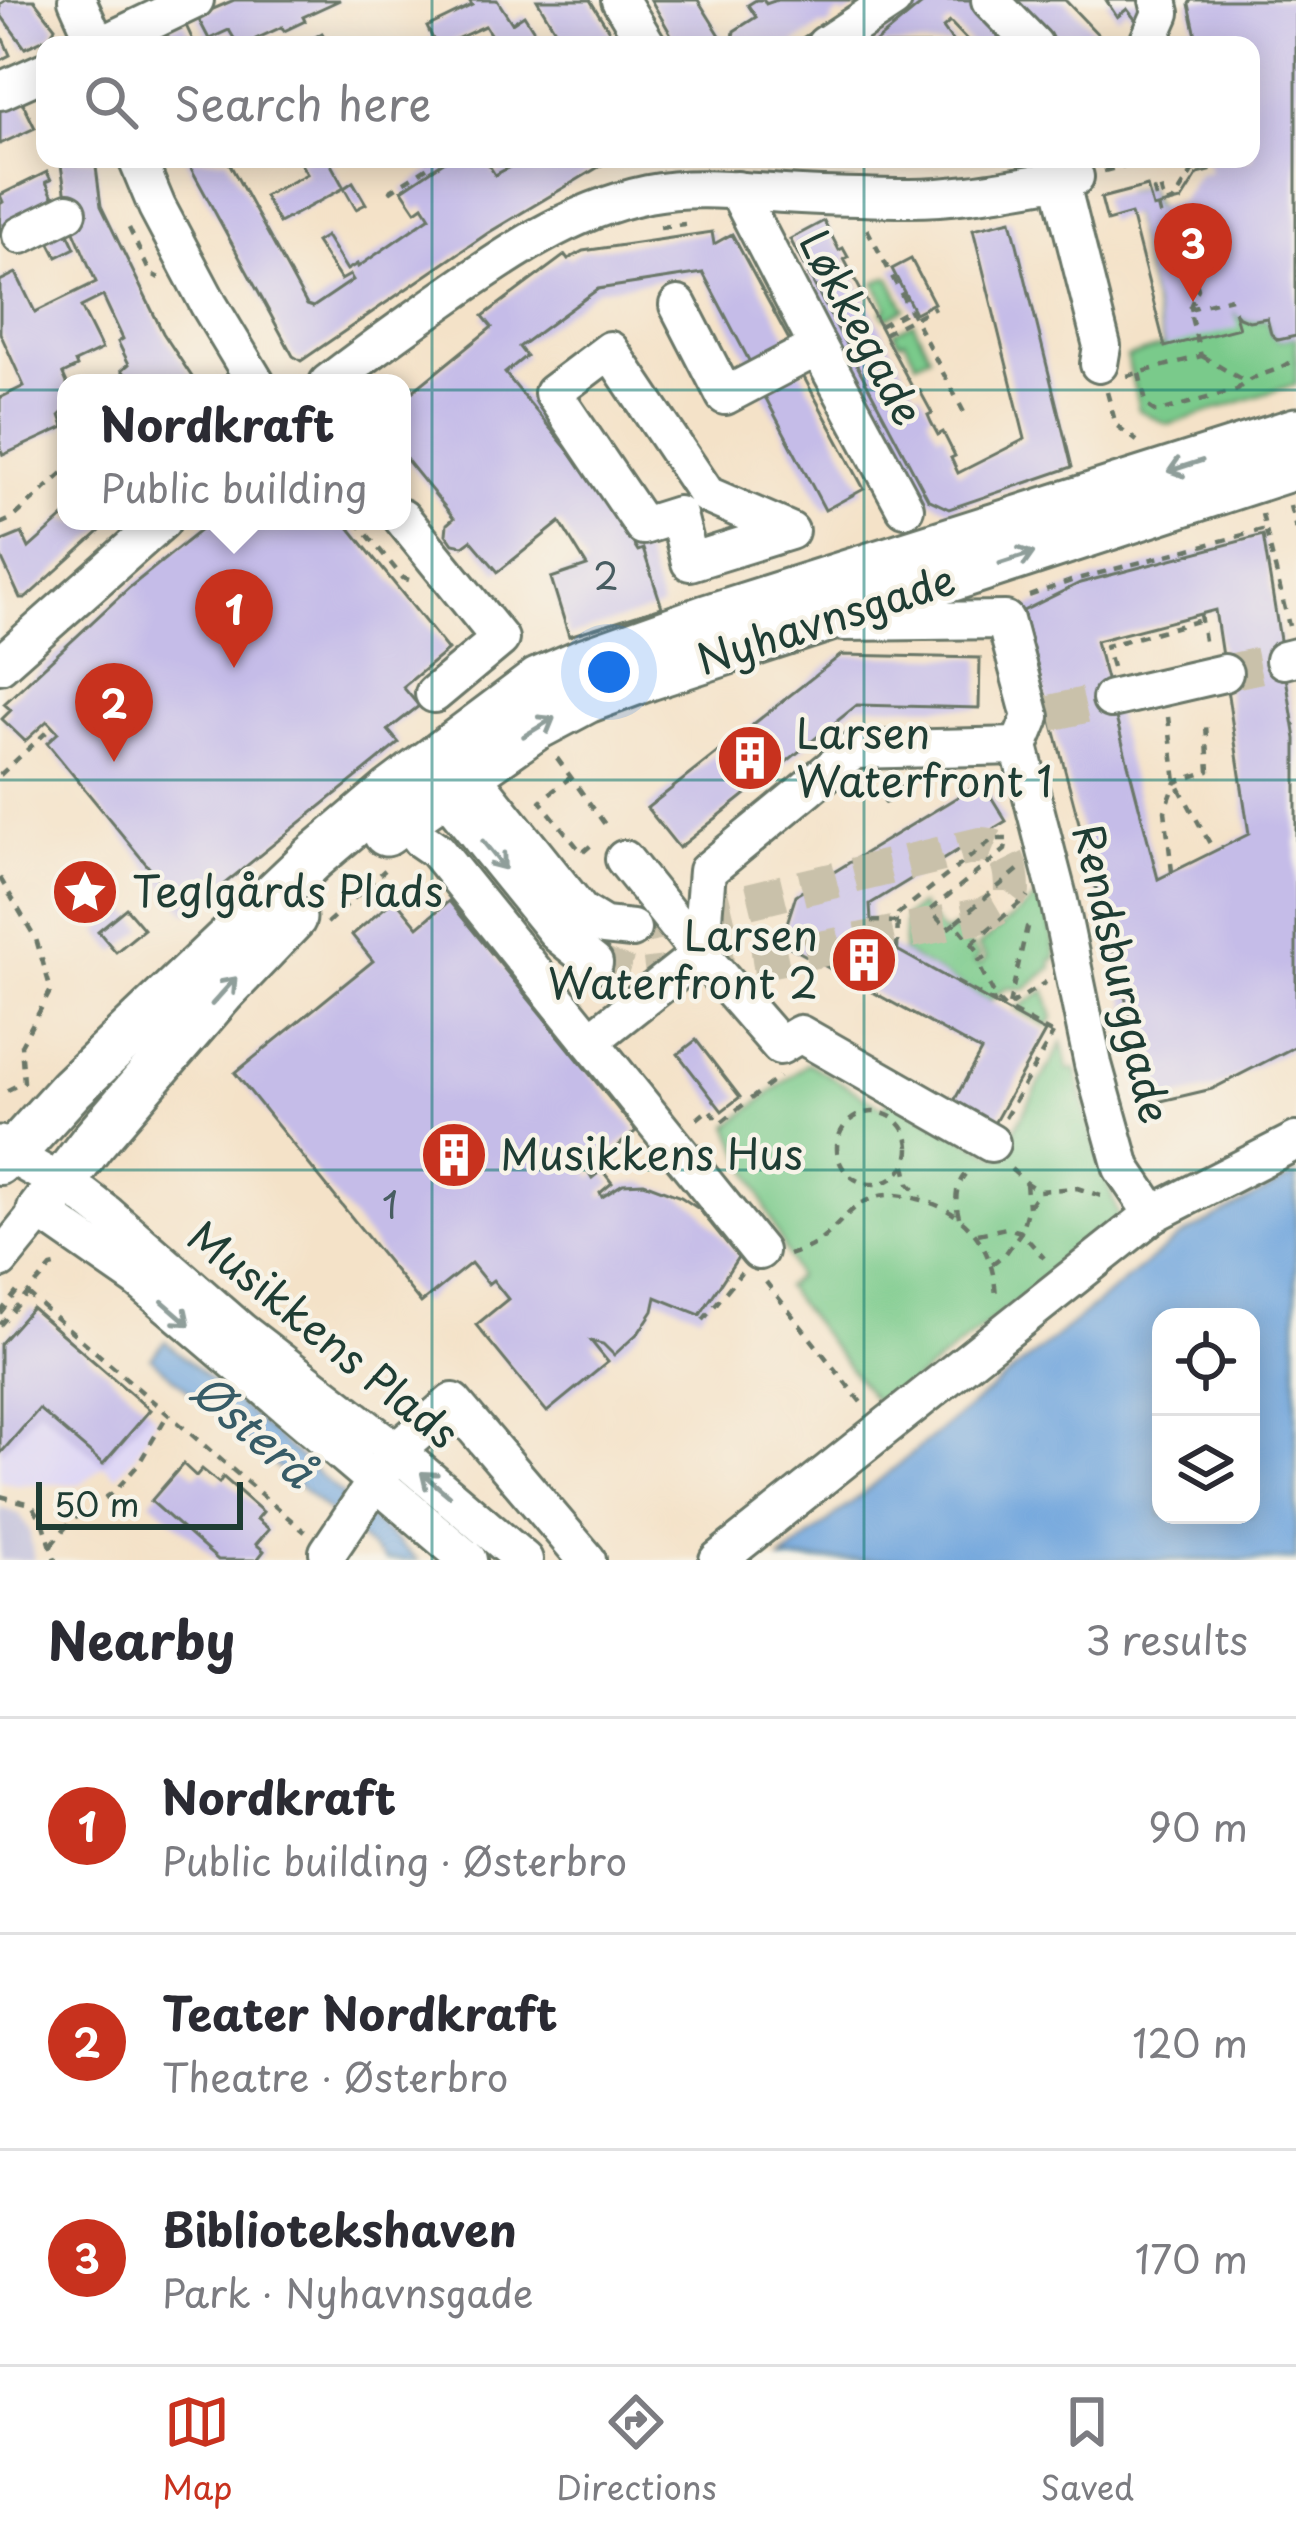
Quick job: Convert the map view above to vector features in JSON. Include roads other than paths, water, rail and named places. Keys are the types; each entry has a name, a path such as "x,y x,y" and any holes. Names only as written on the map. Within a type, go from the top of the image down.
{"main road":[{"name":"Nyhavnsgade","path":"16,1180 92,1143 260,952 339,874 404,819 538,681 706,618 1296,431"},
{"name":"Nyhavnsgade","path":"16,1180 71,1089 313,858 385,796 450,774 587,700 649,677 1296,466"}],"street":[{"path":"118,36 195,0"},
{"path":"620,0 642,36"},
{"path":"839,36 893,0"},
{"path":"990,0 1025,36"},
{"path":"1151,36 1161,13 1158,0"},
{"path":"77,4 94,36"},
{"path":"0,91 36,74"},
{"path":"141,168 209,305 251,374"},
{"path":"340,374 546,231 615,203 712,179 785,194 910,198 1068,179 1102,346 1123,370"},
{"name":"Løkkegade","path":"712,179 818,347 905,508"},
{"path":"22,235 68,212"},
{"path":"679,305 725,396 818,347"},
{"path":"610,350 706,495 790,531 690,562 678,514 644,526 553,393 610,350"},
{"path":"411,529 500,639 434,694"},
{"path":"5,648 150,530"},
{"name":"Rendsburggade","path":"820,622 1012,620 1033,725 1052,874 1093,1064 1122,1168 1154,1214"},
{"path":"1115,698 1224,674"},
{"path":"590,1041 700,954 707,871 854,750 1033,725"},
{"path":"450,774 581,912 604,926 632,929"},
{"path":"450,774 559,935 594,963"},
{"path":"420,838 436,850 766,1256"},
{"path":"614,847 781,1046 800,1034 983,1154"},
{"path":"718,1560 1154,1214 1296,1141"},
{"name":"Nyhavnsgade","path":"13,1270 16,1180"},
{"name":"Musikkens Plads","path":"16,1180 107,1214 241,1331 396,1451 524,1560"},
{"name":"Musikkens Plads","path":"16,1180 468,1560"},
{"path":"329,1557 396,1451 453,1402 586,1560"}],"water":[{"path":"1296,1175 1296,1560 781,1560 1178,1238"},
{"name":"Østerå","path":"165,1341 418,1560 385,1560 151,1358"}],"tunnel":[{"path":"1224,673 1284,660"},
{"path":"1050,713 1111,699"},
{"path":"594,963 635,978 763,961 984,915 1012,891 1011,874 1002,853 980,845 632,929"}],"place":[{"name":"Bibliotekshaven","path":"1193,302"},
{"name":"Nordkraft","path":"234,668"},
{"name":"Larsen Waterfront 1","path":"750,758"},
{"name":"Teater Nordkraft","path":"114,762"},
{"name":"Teglgårds Plads","path":"85,892"},
{"name":"Larsen Waterfront 2","path":"864,960"},
{"name":"Musikkens Hus","path":"454,1155"}]}
